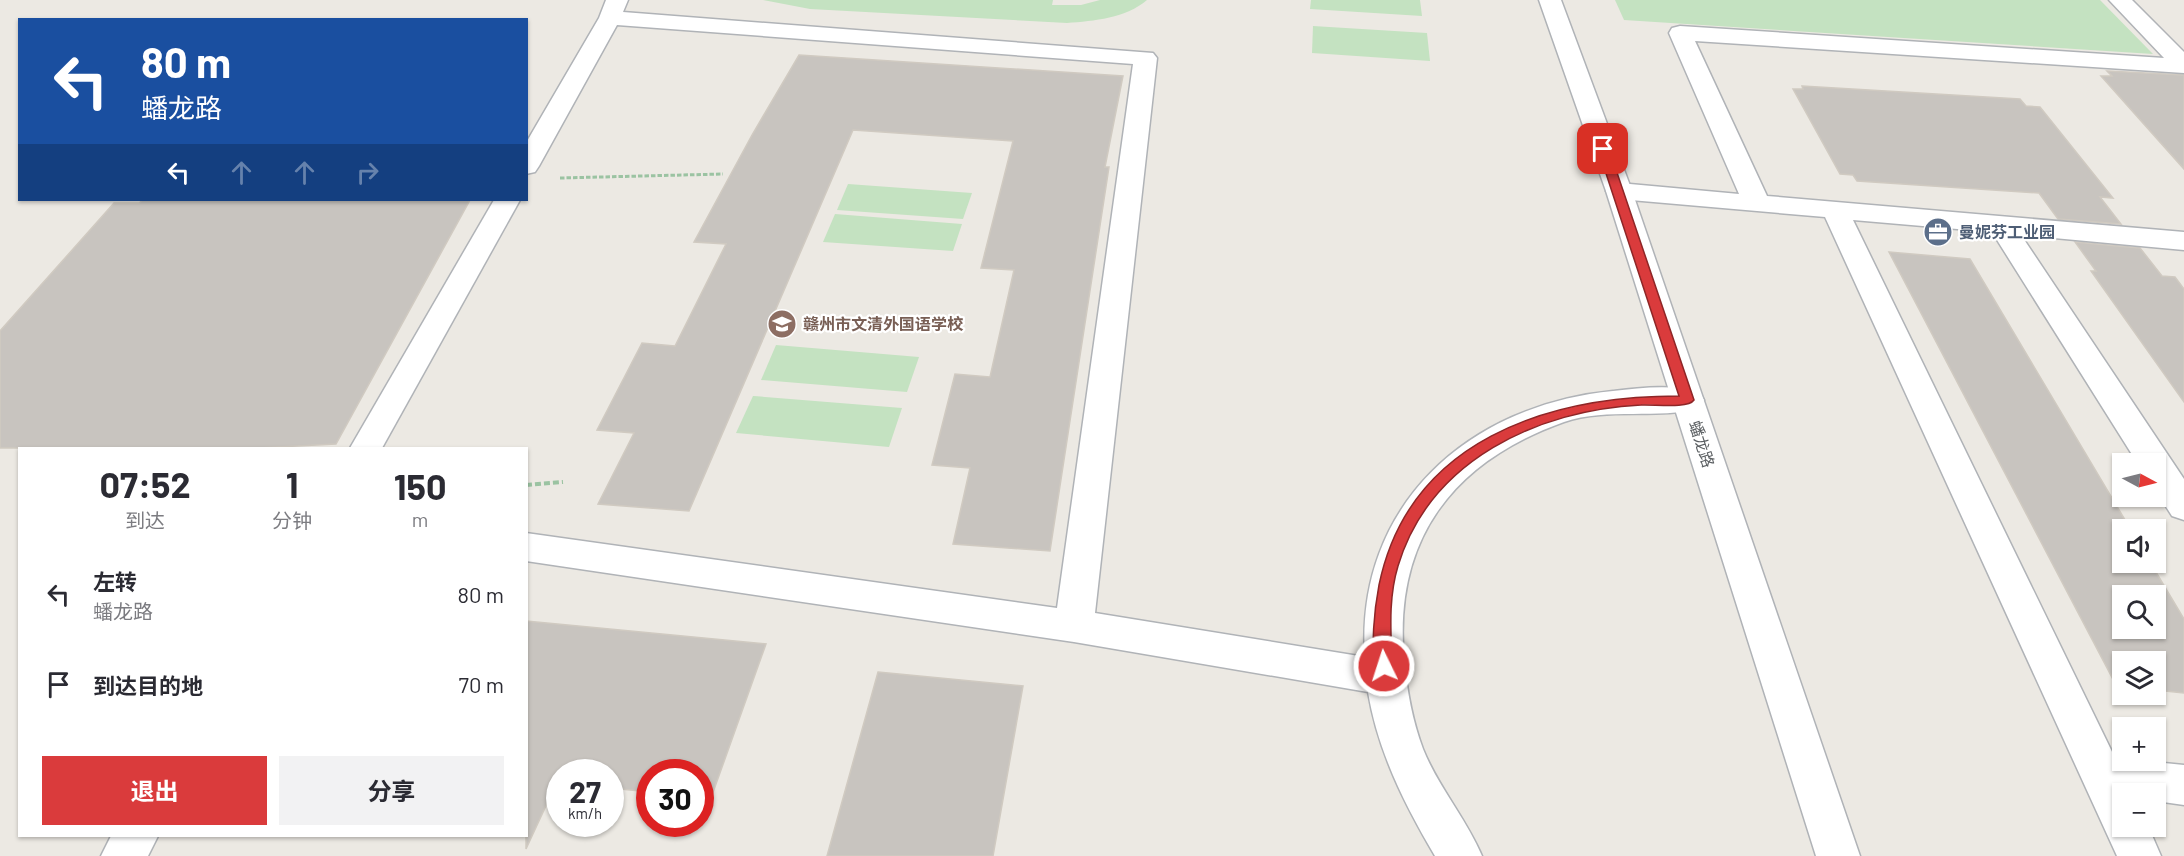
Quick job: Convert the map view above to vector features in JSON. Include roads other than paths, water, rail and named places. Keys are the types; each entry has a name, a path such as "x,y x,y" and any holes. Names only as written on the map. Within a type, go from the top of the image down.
{"street":[{"name":"蟠龙路","path":"1550,0 1618,191 1838,856"},
{"path":"2120,0 2184,66"},
{"path":"528,162 614,9 1145,58 1074,626"},
{"path":"1757,203 1680,33 2184,66"},
{"path":"1618,191 2184,241"},
{"path":"367,447 506,201"},
{"path":"1835,210 2112,796"},
{"path":"2001,225 2184,507"},
{"path":"1460,856 1431,810 1405,756 1389,703 1382,654 1382,608 1390,566 1410,521 1426,497 1452,469 1482,446 1517,428 1555,414 1597,405 1641,400 1688,400"},
{"path":"528,547 1074,626 1386,678"},
{"path":"2103,776 2184,785"},
{"path":"123,856 135,837"},
{"path":"2131,837 2139,856"}],"place":[{"name":"曼妮芬工业园","path":"1938,232"},
{"name":"赣州市文清外国语学校","path":"782,324"}]}
